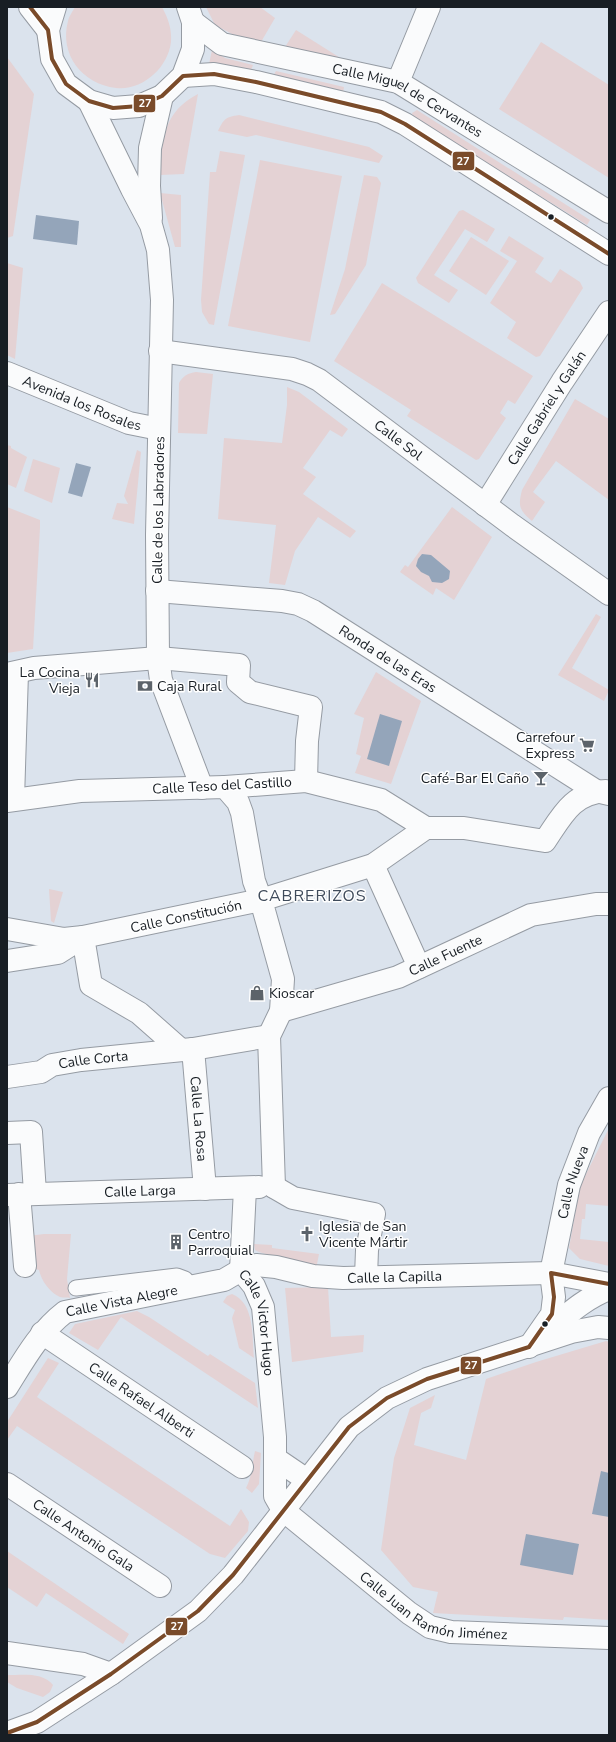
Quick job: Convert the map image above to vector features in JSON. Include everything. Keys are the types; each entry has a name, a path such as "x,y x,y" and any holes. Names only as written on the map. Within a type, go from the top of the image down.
{"street":[{"path":"30,7 48,30"},
{"path":"55,7 48,30 52,59 66,84 90,101 113,108 139,106 162,96 182,76 193,49 191,14"},
{"path":"398,82 428,7"},
{"name":"Calle Miguel de Cervantes","path":"191,14 222,44 398,82 609,212"},
{"name":"Calle Miguel de Cervantes","path":"182,76 214,74 380,112 405,124 609,254"},
{"name":"Calle de los Labradores","path":"162,96 150,148 149,186 151,225 159,258 162,300 157,591 158,658 161,680 202,788"},
{"name":"Calle de los Labradores","path":"90,101 151,225"},
{"name":"Calle Gabriel y Galán","path":"486,505 562,382 609,312"},
{"name":"Calle Sol","path":"160,351 292,369 319,380 486,505 609,594"},
{"name":"Avenida los Rosales","path":"7,373 129,423 159,429"},
{"name":"Ronda de las Eras","path":"157,591 282,601 298,604 313,611 605,792"},
{"path":"10,800 12,673 34,668 158,658 239,664 238,682 250,692 311,707 307,741 306,781"},
{"name":"Calle Teso del Castillo","path":"10,800 80,791 225,787 306,781 381,800 426,828"},
{"path":"225,787 238,802 242,813 254,881 261,900 283,980 281,1010 269,1036 274,1187 293,1198 374,1214 367,1250 366,1278"},
{"path":"419,967 378,862 426,828 464,828 545,841 569,806 582,796 605,792"},
{"name":"Calle Constitución","path":"7,928 64,939 83,937 261,900 378,862"},
{"name":"Calle Fuente","path":"281,1010 398,977 531,915 596,904 609,904"},
{"path":"7,961 58,953 83,937 91,984 139,1013 187,1050"},
{"name":"Calle Corta","path":"7,1077 41,1072 52,1065 81,1060 187,1050 269,1036"},
{"name":"Calle La Rosa","path":"187,1050 205,1189"},
{"name":"Calle Nueva","path":"529,1347 552,1314 554,1298 551,1273 569,1185 589,1133 609,1098"},
{"path":"7,1133 31,1132 20,1194 25,1266"},
{"name":"Calle Larga","path":"20,1194 274,1187"},
{"name":"Calle Victor Hugo","path":"245,1188 241,1270 254,1286 263,1307 276,1459 274,1477 275,1496 283,1510"},
{"name":"Calle la Capilla","path":"241,1270 256,1265 276,1267 313,1276 343,1278 551,1273 604,1289"},
{"name":"Calle Vista Alegre","path":"47,1327 64,1312 193,1288 224,1280 241,1270"},
{"path":"7,1733 37,1722 111,1674 198,1611 233,1575 349,1427 387,1398 428,1379 571,1332 604,1328 592,1311 604,1289"},
{"path":"529,1347 578,1305 604,1289"},
{"path":"10,1374 47,1327"},
{"name":"Calle Rafael Alberti","path":"47,1327 242,1466"},
{"path":"276,1459 307,1480"},
{"name":"Calle Antonio Gala","path":"7,1484 160,1586"},
{"name":"Calle Juan Ramón Jiménez","path":"283,1510 409,1613 430,1627 451,1632 609,1638"},
{"path":"7,1653 83,1664 111,1674"}],"lane":[{"name":"Calle Vista Alegre","path":"76,1288 176,1276 185,1279 193,1288"}],"shaded area":[{"path":"75,7 162,7 171,33 169,52 165,61 152,76 144,82 126,88 116,88 104,85 83,74 70,56 67,45 66,33 68,21"},
{"path":"206,7 260,7 275,18 261,42 232,34 215,25"},
{"path":"296,30 342,59 285,47"},
{"path":"541,42 609,85 609,178 499,109"},
{"path":"212,50 225,58 253,65 251,70 221,64 209,64"},
{"path":"7,57 34,94 13,236 7,238"},
{"path":"276,71 344,87 343,93 273,76"},
{"path":"198,94 184,174 160,175 164,139 171,118 186,101"},
{"path":"417,110 590,220 587,225 413,117 412,113"},
{"path":"239,115 369,147 383,156 379,163 256,135 247,137 218,131 226,119"},
{"path":"220,151 245,155 214,325 209,324 202,312 201,300 210,172 216,172"},
{"path":"260,160 342,176 310,342 228,326"},
{"path":"364,175 377,177 381,183 366,265 335,314 330,315 345,269"},
{"path":"160,193 181,195 181,247 175,247"},
{"path":"463,210 495,229 487,242 465,229 434,275 458,290 449,303 418,283 416,278 459,211"},
{"path":"509,236 544,258 535,272 551,283 560,269 580,282 583,288 540,356 536,357 507,338 516,322 490,303 517,261 500,251"},
{"path":"471,237 509,261 486,295 449,271"},
{"path":"7,263 23,268 15,359 7,355"},
{"path":"382,283 533,376 515,404 508,400 500,413 506,418 479,459 476,460 407,416 411,410 334,361"},
{"path":"196,372 213,374 207,434 178,433 179,383 186,375"},
{"path":"287,387 299,392 348,429 342,437 330,430 303,468 316,477 303,494 356,531 350,538 318,517 295,551 285,585 269,583 276,525 218,519 224,438 282,443 287,405"},
{"path":"575,399 609,419 609,500 556,461 533,492 545,502 532,521 522,511 520,500 522,490"},
{"path":"7,445 11,446 11,448 27,457 16,488 7,484"},
{"path":"137,450 141,452 134,524 112,519 117,503 128,504 124,496"},
{"path":"33,459 60,468 52,503 24,491"},
{"path":"7,507 40,520 40,528 33,649 7,653"},
{"path":"452,507 492,537 454,600 436,588 433,595 400,572 405,565 408,567"},
{"path":"596,614 601,617 572,668 609,690 604,701 558,675"},
{"path":"376,672 421,701 391,784 355,773 361,756 356,754 364,718 354,714"},
{"path":"49,889 63,892 54,923 51,921"},
{"path":"609,1128 609,1206 586,1204 585,1219 582,1219 580,1239 609,1242 609,1266 580,1259 569,1248 580,1186"},
{"path":"44,1234 71,1234 67,1279 70,1298 56,1295 44,1282 39,1270 32,1268 28,1236"},
{"path":"254,1244 272,1245 272,1248 319,1254 316,1269 259,1252 255,1250"},
{"path":"328,1287 331,1337 364,1335 363,1352 292,1362 285,1288"},
{"path":"232,1294 239,1298 249,1313 254,1358 239,1348 232,1318 235,1310 223,1302 227,1296"},
{"path":"137,1311 149,1317 208,1356 210,1354 255,1383 258,1408 121,1317 98,1350 69,1333 75,1324"},
{"path":"606,1341 609,1342 609,1620 564,1617 563,1620 433,1613 438,1592 413,1587 381,1550 394,1458 410,1408 435,1395 431,1408 421,1413 414,1445 466,1460 486,1379"},
{"path":"48,1358 59,1363 37,1397 230,1526 241,1509 249,1522 248,1531 225,1558 210,1554 17,1426 7,1440 7,1422"},
{"path":"255,1451 261,1453 259,1484 252,1493 246,1488 251,1475"},
{"path":"7,1551 129,1634 123,1644 46,1593 37,1607 7,1587"},
{"path":"8,1675 38,1676 49,1681 53,1685 50,1692 43,1697 17,1688 7,1682"}],"water":[{"path":"36,215 79,221 77,245 33,239"},
{"path":"76,463 91,467 82,497 68,493"},
{"path":"422,554 431,555 450,571 449,579 442,583 432,582 429,576 421,572 416,566 418,559"},
{"path":"380,714 402,721 389,766 367,759"},
{"path":"601,1471 609,1473 609,1517 592,1514"},
{"path":"526,1534 579,1544 573,1575 520,1565"}],"transit line":[{"name":"27","path":"30,7 48,30 52,59 66,84 89,101 113,108 139,106 162,96 183,76 214,74 256,82 381,112 405,124 609,254"},
{"name":"27","path":"7,1733 37,1722 111,1674 198,1611 233,1575 349,1427 387,1398 427,1379 529,1347 552,1314 554,1297 551,1273 609,1284"}],"place":[{"name":"La Cocina Vieja","path":"92,680"},
{"name":"Caja Rural","path":"145,686"},
{"name":"Carrefour Express","path":"587,745"},
{"name":"Café-Bar El Caño","path":"541,778"},
{"name":"Kioscar","path":"257,993"},
{"name":"Iglesia de San Vicente Mártir","path":"307,1234"},
{"name":"Centro Parroquial","path":"176,1242"}],"district":[{"name":"CABRERIZOS","path":"312,895"}]}
